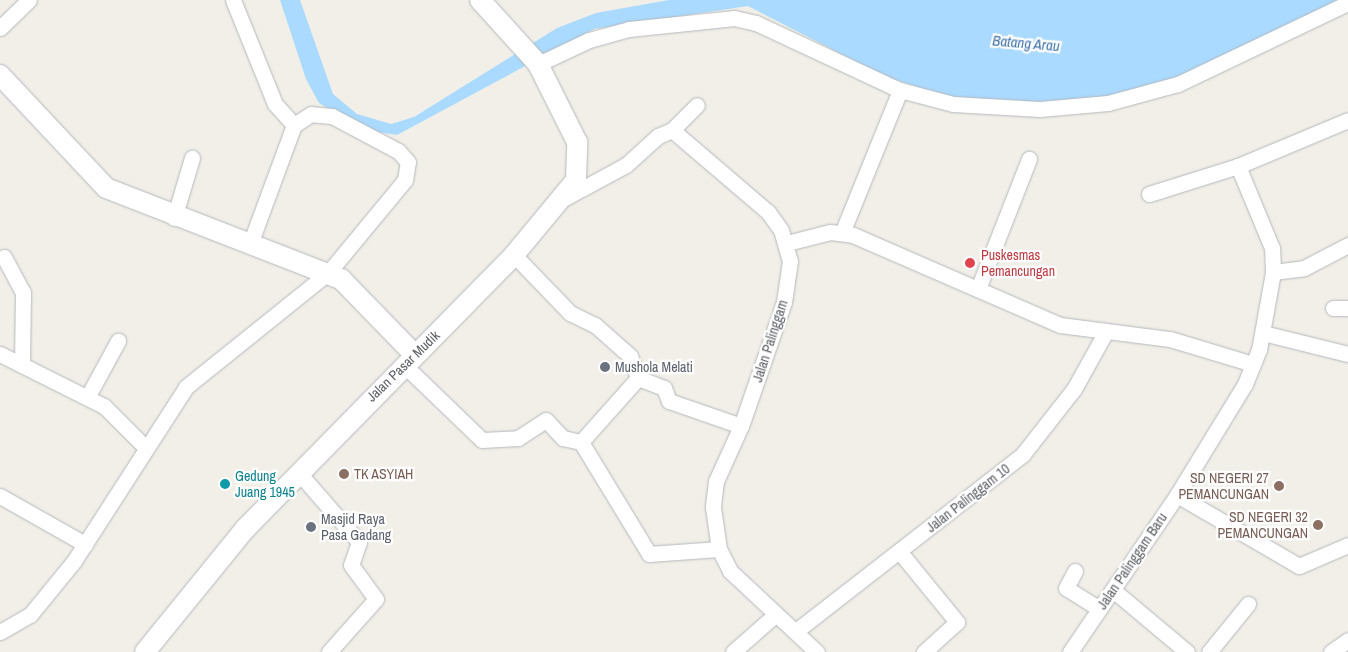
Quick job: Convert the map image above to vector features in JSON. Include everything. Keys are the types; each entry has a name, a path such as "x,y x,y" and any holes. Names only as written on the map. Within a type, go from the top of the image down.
{"main road":[{"name":"Jalan Pasar Mudik","path":"145,652 245,530 299,472 514,255 565,198 580,162 577,142 537,62 480,0"},
{"path":"0,75 106,188 174,218 251,241 341,279 409,360"}],"street":[{"path":"0,28 29,0"},
{"path":"233,0 275,104 294,125"},
{"path":"537,62 589,40 629,29 734,18 756,22 900,90 998,110 1108,103 1178,84 1348,3"},
{"path":"842,233 900,90"},
{"path":"565,198 626,165 658,136 672,130 697,105"},
{"path":"0,632 30,615 85,544 146,448 194,379 328,273 399,188 409,165 398,151 325,114 311,114 294,125 251,241"},
{"path":"1149,194 1238,166 1348,120"},
{"path":"672,130 768,212 787,243 842,233 978,289 1060,326 1105,333 1170,339 1253,364"},
{"path":"174,218 192,158"},
{"path":"978,289 1028,159"},
{"name":"Jalan Palinggam Baru","path":"1070,652 1177,495 1253,364 1263,333 1273,272 1272,248 1238,166"},
{"name":"Jalan Palinggam","path":"787,243 784,302 741,426 713,495 719,549 734,576 796,630 816,652"},
{"path":"1273,272 1304,268 1348,245"},
{"path":"514,255 570,313 595,325 630,356 638,378 664,388 669,401 741,426"},
{"path":"4,257 23,292 22,365"},
{"name":"Jalan Palinggam 10","path":"796,630 1023,454 1074,390 1105,333"},
{"path":"1263,333 1348,354"},
{"path":"88,396 118,341"},
{"path":"0,354 88,396 146,448"},
{"path":"409,360 482,440 518,438 546,420 563,438 581,442 647,552 719,549"},
{"path":"581,442 638,378"},
{"path":"299,472 359,542 351,565 376,599 329,652"},
{"path":"1177,495 1299,566 1348,545"},
{"path":"0,496 85,544"},
{"path":"899,551 957,622 924,652"},
{"path":"1076,572 1066,588 1099,609"},
{"path":"1113,590 1187,652"},
{"path":"1209,652 1248,604"},
{"path":"734,652 776,614"},
{"path":"1330,652 1348,640"}],"water":[{"name":"Batang Arau","path":"280,0 300,0 333,94 357,114 391,124 414,117 557,28 596,13 669,0 1342,0 1176,81 1106,100 1012,107 939,94 884,76 748,6 594,29 397,135 364,130 319,103 306,79"}],"place":[{"name":"Puskesmas Pemancungan","path":"970,263"},
{"name":"Mushola Melati","path":"605,367"},
{"name":"TK ASYIAH","path":"344,474"},
{"name":"Gedung Juang 1945","path":"225,484"},
{"name":"SD NEGERI 27 PEMANCUNGAN","path":"1279,486"},
{"name":"SD NEGERI 32 PEMANCUNGAN","path":"1318,525"},
{"name":"Masjid Raya Pasa Gadang","path":"311,527"}]}
